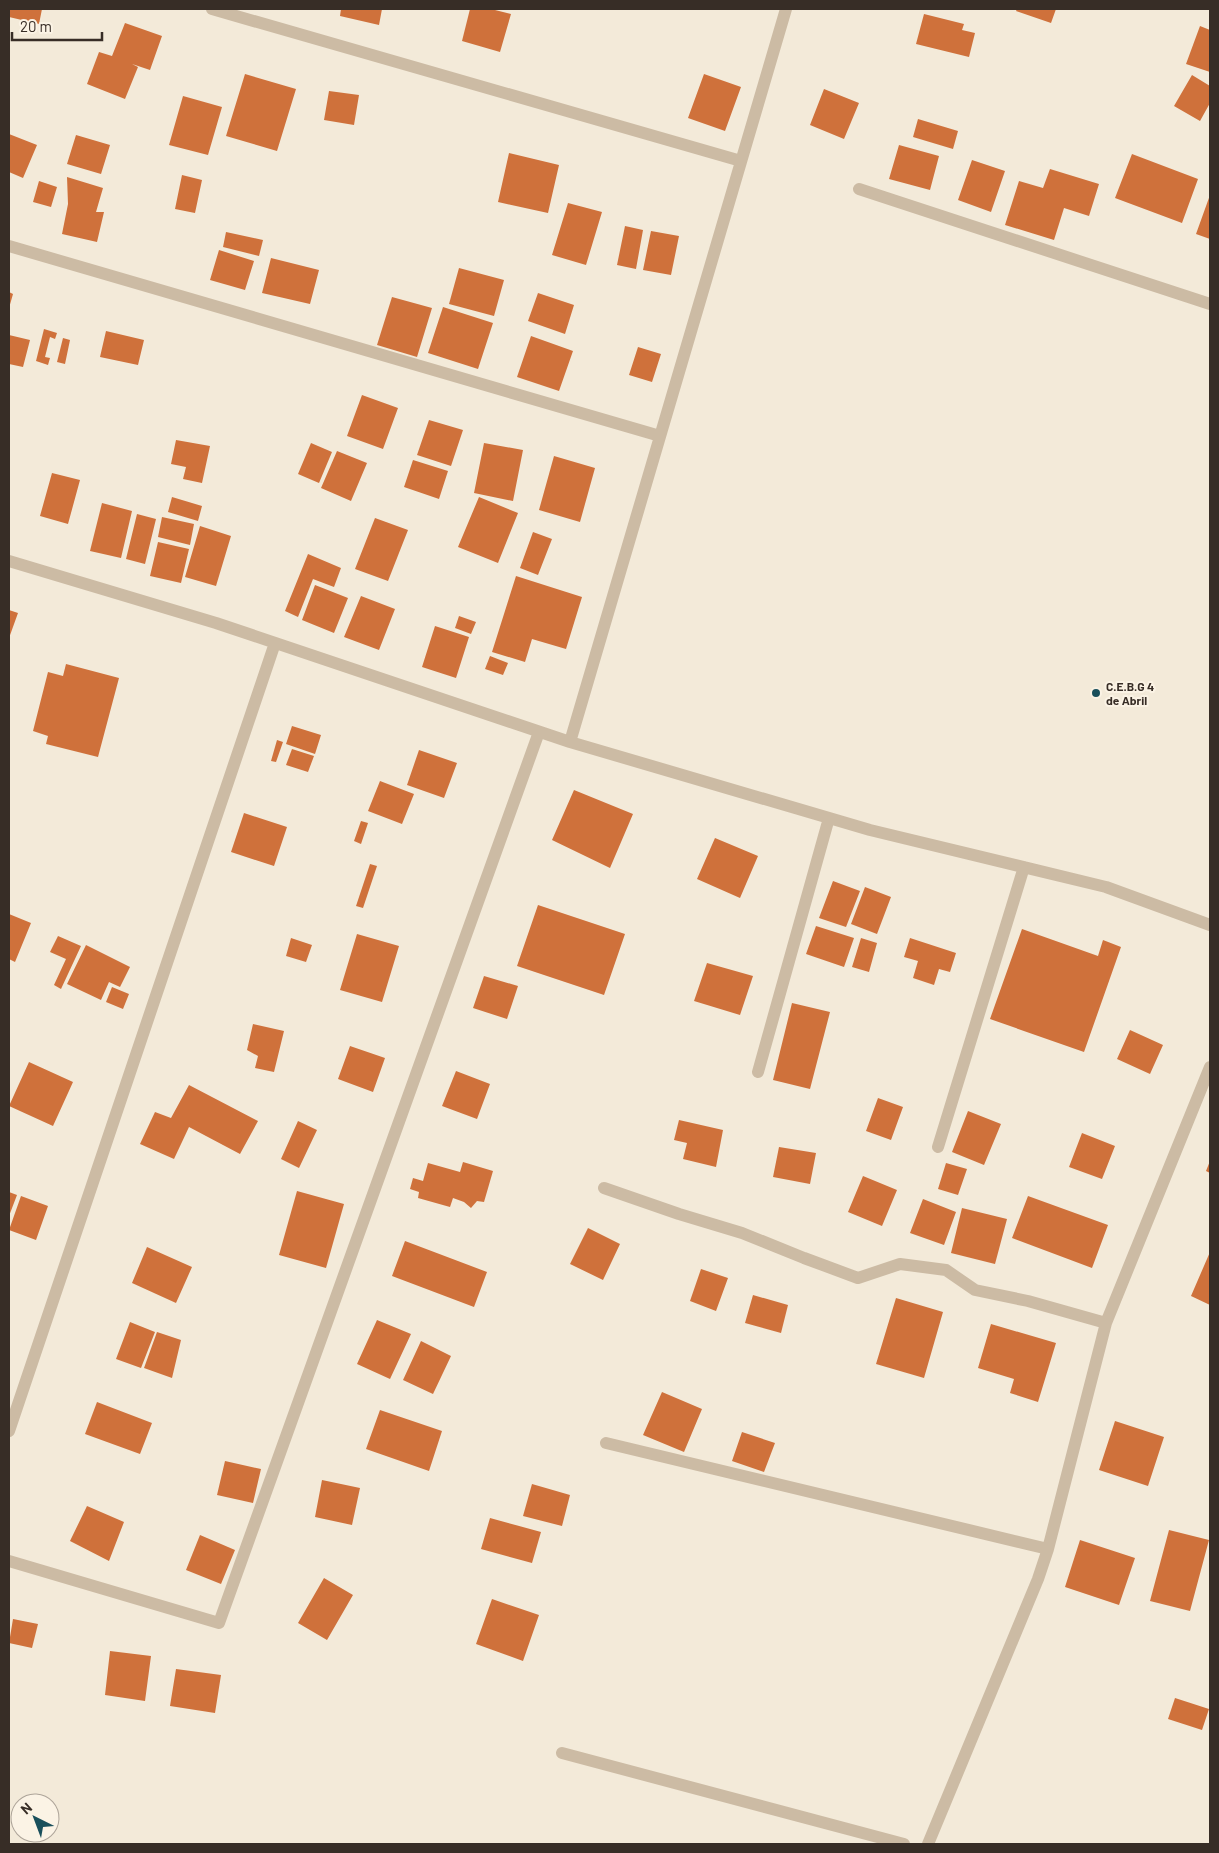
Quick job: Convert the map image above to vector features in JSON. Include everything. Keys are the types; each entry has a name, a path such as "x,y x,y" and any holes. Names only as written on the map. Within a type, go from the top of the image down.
{"street":[{"path":"212,9 741,161"},
{"path":"570,742 786,9"},
{"path":"859,189 1210,304"},
{"path":"9,246 660,436"},
{"path":"9,561 275,643 570,742 870,830 1106,887 1210,925"},
{"path":"9,1431 275,643"},
{"path":"9,1560 219,1623 539,732"},
{"path":"758,1072 829,818"},
{"path":"938,1147 1024,867"},
{"path":"928,1844 1038,1579 1048,1549 1106,1323 1210,1067"},
{"path":"604,1188 742,1233 858,1278 900,1264 946,1270 975,1290 1028,1301 1106,1323"},
{"path":"606,1443 1048,1549"},
{"path":"562,1753 904,1844"}],"building":[{"path":"9,9 42,9 39,24 9,17"},
{"path":"341,9 382,9 379,25 340,16"},
{"path":"470,9 491,9 511,14 500,52 462,41"},
{"path":"1017,9 1056,9 1051,23 1016,11"},
{"path":"924,14 964,24 962,30 975,33 969,57 916,44"},
{"path":"125,23 162,36 150,70 132,64 138,67 125,99 87,84 99,52 112,56"},
{"path":"1200,26 1210,30 1210,72 1186,64"},
{"path":"245,74 296,89 277,151 226,136"},
{"path":"704,74 741,87 725,131 688,118"},
{"path":"1192,75 1210,86 1210,103 1200,121 1174,106"},
{"path":"824,89 859,103 844,139 810,125"},
{"path":"329,91 359,95 354,125 324,120"},
{"path":"183,96 222,107 208,155 169,145"},
{"path":"918,119 958,131 953,149 913,137"},
{"path":"9,134 37,145 23,178 9,172"},
{"path":"76,135 110,145 101,174 67,164"},
{"path":"899,145 939,156 930,190 889,179"},
{"path":"509,153 559,165 548,213 498,202"},
{"path":"1132,154 1198,179 1182,223 1115,198"},
{"path":"972,160 1005,171 991,212 958,200"},
{"path":"1050,169 1099,184 1089,216 1064,208 1054,240 1005,225 1019,181 1043,188"},
{"path":"182,175 202,180 195,213 175,209"},
{"path":"67,177 103,188 96,212 104,212 97,242 62,234 68,204"},
{"path":"39,181 57,187 51,207 33,202"},
{"path":"1210,195 1210,239 1196,234"},
{"path":"568,203 602,212 586,265 552,255"},
{"path":"625,226 643,230 636,269 617,265"},
{"path":"651,231 679,236 671,275 643,270"},
{"path":"226,232 263,240 259,256 223,247"},
{"path":"219,250 254,261 245,290 210,280"},
{"path":"271,258 319,270 310,304 262,293"},
{"path":"459,268 504,280 494,316 449,304"},
{"path":"9,292 13,294 9,308"},
{"path":"538,293 574,305 565,334 528,321"},
{"path":"392,297 432,308 417,357 377,345"},
{"path":"443,307 493,323 478,369 428,353"},
{"path":"44,329 57,333 55,339 50,337 45,357 50,358 48,365 36,361"},
{"path":"106,331 144,340 138,365 100,357"},
{"path":"9,335 30,340 23,367 9,364"},
{"path":"531,336 573,351 559,391 517,377"},
{"path":"63,338 70,340 65,364 57,362"},
{"path":"638,347 661,354 652,382 629,375"},
{"path":"362,395 398,408 383,449 347,436"},
{"path":"429,420 463,430 451,466 417,455"},
{"path":"176,440 210,446 202,483 183,479 186,467 171,464"},
{"path":"311,443 332,452 319,483 298,474"},
{"path":"484,443 523,450 513,501 474,493"},
{"path":"337,451 367,463 351,501 321,488"},
{"path":"554,456 595,468 580,522 539,510"},
{"path":"413,460 448,471 439,499 404,487"},
{"path":"52,473 80,480 68,524 40,516"},
{"path":"172,497 202,506 198,521 168,512"},
{"path":"479,497 518,513 498,563 458,547"},
{"path":"102,503 132,511 121,558 90,551"},
{"path":"137,514 156,519 145,564 126,559"},
{"path":"162,517 194,524 190,545 158,537"},
{"path":"375,518 408,530 388,581 355,569"},
{"path":"200,526 231,536 216,586 185,577"},
{"path":"533,532 552,539 538,575 520,568"},
{"path":"158,542 189,549 181,583 150,576"},
{"path":"308,554 341,568 334,587 313,579 298,617 285,611"},
{"path":"516,576 582,597 566,649 532,639 525,662 492,652"},
{"path":"315,585 348,598 334,633 302,620"},
{"path":"361,596 395,609 379,650 344,637"},
{"path":"9,610 18,613 9,638"},
{"path":"459,616 476,622 471,634 455,628"},
{"path":"435,626 469,637 456,678 422,667"},
{"path":"490,656 508,663 503,675 485,669"},
{"path":"66,664 119,678 98,757 46,744 48,736 33,731 48,672 63,676"},
{"path":"292,726 321,735 315,754 286,744"},
{"path":"277,740 283,742 276,762 271,761"},
{"path":"292,749 314,756 308,772 286,765"},
{"path":"419,750 457,763 444,798 407,785"},
{"path":"380,781 414,794 402,824 368,811"},
{"path":"574,790 633,814 610,868 552,840"},
{"path":"244,813 287,827 274,866 231,852"},
{"path":"361,821 368,823 361,844 354,841"},
{"path":"715,838 758,856 740,898 697,879"},
{"path":"370,864 377,866 363,908 356,906"},
{"path":"833,881 860,891 846,927 819,918"},
{"path":"865,887 891,897 877,934 851,924"},
{"path":"538,905 625,934 604,995 517,966"},
{"path":"9,914 31,923 15,962 9,959"},
{"path":"816,926 854,938 844,967 806,954"},
{"path":"1022,929 1098,956 1103,940 1121,947 1084,1052 990,1019"},
{"path":"357,934 399,946 382,1002 340,990"},
{"path":"58,936 81,946 61,989 54,985 66,959 50,952"},
{"path":"291,938 312,945 306,962 286,956"},
{"path":"861,938 877,943 869,972 852,967"},
{"path":"910,938 956,953 950,972 939,969 934,985 913,978 918,961 904,957"},
{"path":"86,945 130,967 120,987 109,982 101,1000 67,984"},
{"path":"707,963 753,976 740,1015 694,1001"},
{"path":"484,976 518,986 507,1019 473,1008"},
{"path":"112,987 129,994 123,1009 106,1002"},
{"path":"792,1003 830,1012 810,1089 773,1080"},
{"path":"253,1024 284,1031 274,1072 255,1068 258,1056 247,1050"},
{"path":"1130,1030 1163,1045 1150,1074 1117,1059"},
{"path":"350,1046 385,1058 373,1092 338,1079"},
{"path":"29,1062 73,1082 53,1126 9,1106"},
{"path":"456,1071 490,1084 477,1119 442,1106"},
{"path":"189,1085 258,1121 240,1154 189,1127 174,1159 140,1144 155,1112 171,1118"},
{"path":"878,1098 903,1107 891,1140 866,1131"},
{"path":"968,1111 1001,1124 984,1165 952,1152"},
{"path":"679,1120 723,1130 716,1167 683,1159 687,1143 674,1140"},
{"path":"298,1121 317,1130 299,1168 281,1159"},
{"path":"1082,1133 1115,1146 1102,1179 1069,1167"},
{"path":"779,1147 816,1153 810,1184 773,1177"},
{"path":"1210,1161 1210,1173 1206,1171"},
{"path":"463,1162 493,1171 484,1202 477,1201 471,1208 464,1202 453,1198 450,1207 418,1198 419,1192 410,1189 413,1178 423,1181 428,1163 460,1172"},
{"path":"946,1163 967,1169 958,1195 938,1189"},
{"path":"863,1176 897,1190 882,1226 848,1212"},
{"path":"297,1191 344,1204 326,1268 279,1255"},
{"path":"9,1192 17,1195 9,1216"},
{"path":"21,1196 48,1206 36,1240 9,1230"},
{"path":"1028,1196 1108,1225 1092,1268 1012,1238"},
{"path":"923,1199 956,1212 944,1245 910,1233"},
{"path":"962,1208 1007,1219 995,1264 951,1253"},
{"path":"588,1228 620,1244 603,1280 570,1264"},
{"path":"405,1241 487,1272 474,1307 392,1276"},
{"path":"147,1247 192,1267 176,1303 132,1283"},
{"path":"1210,1252 1210,1305 1191,1296"},
{"path":"701,1269 728,1278 716,1311 690,1301"},
{"path":"753,1295 788,1305 781,1333 745,1323"},
{"path":"896,1298 943,1312 924,1378 876,1364"},
{"path":"377,1320 411,1334 390,1379 357,1364"},
{"path":"130,1322 155,1332 141,1368 116,1359"},
{"path":"991,1324 1056,1343 1038,1402 1010,1393 1014,1379 978,1368"},
{"path":"157,1332 181,1340 172,1378 144,1368"},
{"path":"421,1341 451,1356 433,1394 403,1380"},
{"path":"662,1392 702,1409 684,1452 643,1435"},
{"path":"97,1402 152,1423 140,1454 85,1434"},
{"path":"380,1410 442,1431 429,1471 366,1449"},
{"path":"1115,1421 1164,1437 1148,1486 1099,1470"},
{"path":"742,1432 775,1443 764,1472 732,1461"},
{"path":"225,1461 261,1469 253,1503 217,1495"},
{"path":"322,1480 360,1488 352,1525 315,1517"},
{"path":"532,1484 570,1495 562,1526 523,1516"},
{"path":"87,1506 124,1522 109,1561 70,1541"},
{"path":"490,1518 541,1532 532,1563 481,1549"},
{"path":"1169,1530 1209,1540 1190,1611 1150,1601"},
{"path":"200,1535 235,1550 221,1584 186,1570"},
{"path":"1080,1540 1135,1558 1119,1605 1065,1587"},
{"path":"324,1578 353,1595 327,1640 298,1623"},
{"path":"492,1599 539,1615 523,1661 476,1644"},
{"path":"13,1619 38,1624 32,1648 9,1643"},
{"path":"110,1651 151,1656 145,1701 105,1695"},
{"path":"176,1669 221,1675 215,1713 170,1706"},
{"path":"1175,1698 1209,1709 1202,1730 1168,1719"}],"place":[{"name":"C.E.B.G 4 de Abril","path":"1096,693"}]}
